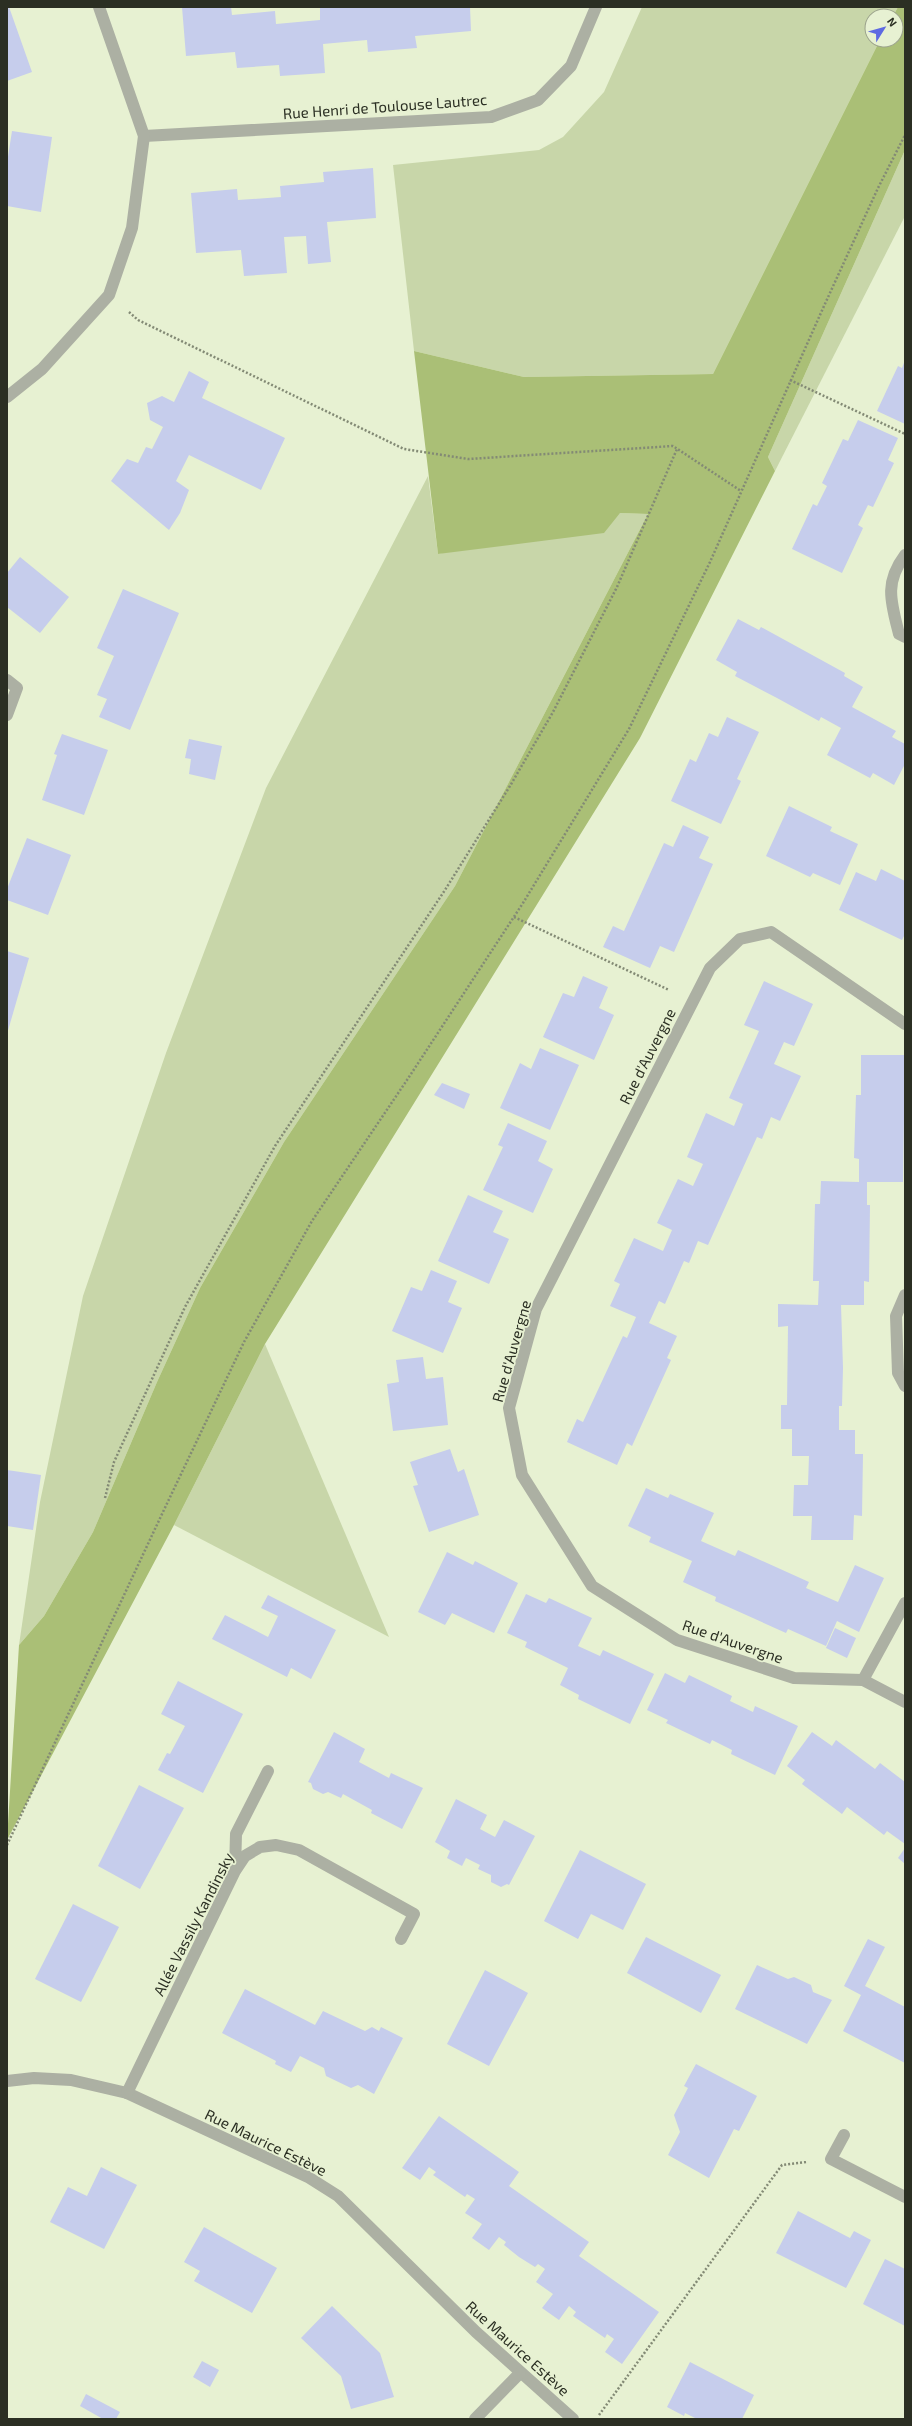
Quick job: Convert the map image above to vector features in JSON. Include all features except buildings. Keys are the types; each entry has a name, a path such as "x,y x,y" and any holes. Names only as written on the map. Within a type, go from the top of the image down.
{"street":[{"path":"7,397 42,369 110,295 132,228 144,136 99,7"},
{"name":"Rue Henri de Toulouse Lautrec","path":"144,136 491,117 538,100 571,66 596,7"},
{"path":"905,555 897,566 889,596 899,634 905,637"},
{"path":"7,680 17,688 7,715"},
{"name":"Rue d'Auvergne","path":"905,1024 771,932 740,939 710,968 536,1309 509,1408 522,1475 592,1586 676,1640 794,1678 863,1680 905,1702"},
{"path":"905,1295 896,1316 898,1373 905,1386"},
{"path":"863,1680 905,1603"},
{"path":"235,1871 236,1834 268,1771"},
{"name":"Allée Vassily Kandinsky","path":"127,2093 235,1871 244,1856 260,1847 276,1845 299,1850 414,1914 401,1939"},
{"name":"Rue Maurice Estève","path":"7,2081 34,2078 71,2080 127,2093 308,2177 338,2196 476,2332 573,2419"},
{"path":"844,2135 831,2159 905,2197"},
{"path":"476,2419 520,2373"}],"path":[{"path":"7,1846 162,1514 248,1336 312,1220 409,1077 514,917 629,730 742,491 790,380 878,188 905,135"},
{"path":"110,295 138,320 404,449 468,459 673,446 742,491"},
{"path":"790,380 905,434"},
{"path":"105,1498 114,1462 185,1307 275,1146 445,890 510,786 553,712 617,587 677,449"},
{"path":"514,917 693,1001"},
{"path":"598,2419 602,2411 782,2165 831,2159"}],"green space":[{"path":"642,7 898,7 864,8 864,48 876,48 713,374 524,377 414,351 393,165 539,150 563,137 604,92"},
{"path":"905,7 905,150 768,457 775,471 640,738 265,1344 174,1525 7,1840 19,1645 44,1616 93,1532 157,1382 200,1288 284,1142 455,886 648,514 620,513 604,533 438,554 414,351 524,377 713,374 876,48 904,48 904,8 897,8"},
{"path":"905,150 905,216 775,471 768,457"},
{"path":"428,476 438,554 620,513 648,514 455,886 284,1142 200,1288 157,1382 93,1532 44,1616 19,1645 40,1502 83,1296 166,1053 266,788"},
{"path":"265,1344 389,1637 174,1525"}]}
